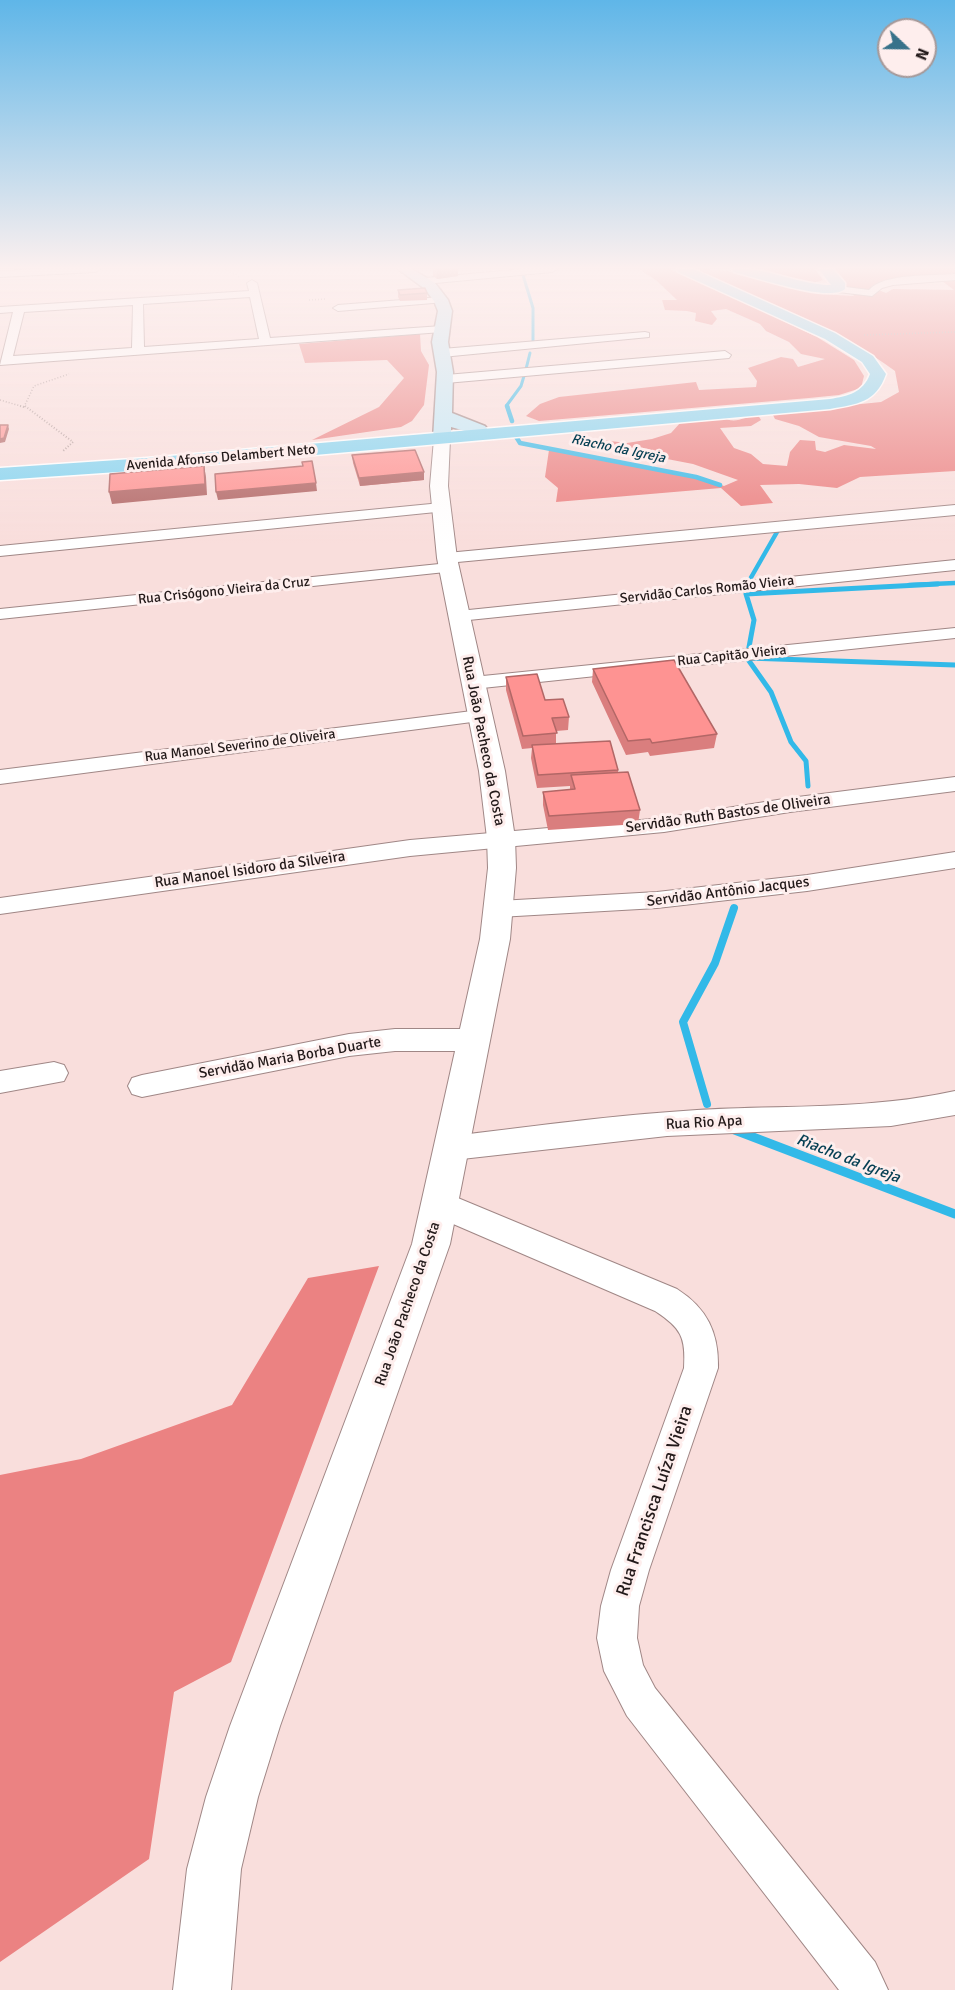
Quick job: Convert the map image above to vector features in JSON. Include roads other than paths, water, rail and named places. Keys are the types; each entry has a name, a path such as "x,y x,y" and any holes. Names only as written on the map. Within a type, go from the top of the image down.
{"main road":[{"path":"442,429 446,379 443,362"},
{"path":"442,429 830,404 854,400 873,388 878,374 870,362"},
{"path":"442,429 479,430 833,399 852,396 873,388"},
{"name":"Avenida Afonso Delambert Neto","path":"0,474 399,439 442,429"},
{"name":"Avenida Afonso Delambert Neto","path":"0,462 211,453 399,439"},
{"path":"32,472 53,458"}],"street":[{"path":"446,379 654,362"},
{"name":"Rua João Pacheco da Costa","path":"202,1990 214,1869 232,1797 255,1726 431,1244 475,1040 499,909 502,868 501,838 492,771 448,563 441,508 442,429"},
{"path":"399,439 441,458"},
{"path":"0,551 441,508"},
{"name":"Rua Crisógono Vieira da Cruz","path":"0,614 448,563 955,510"},
{"name":"Servidão Carlos Romão Vieira","path":"459,616 955,565"},
{"name":"Rua Capitão Vieira","path":"473,683 955,633"},
{"name":"Rua Manoel Severino de Oliveira","path":"0,777 480,716"},
{"name":"Servidão Ruth Bastos de Oliveira","path":"501,838 664,825 790,805 955,784"},
{"name":"Rua Manoel Isidoro da Silveira","path":"0,906 375,853 501,838"},
{"name":"Servidão Antônio Jacques","path":"499,909 657,900 807,883 955,860"},
{"name":"Servidão Maria Borba Duarte","path":"142,1086 349,1046 395,1040 475,1040"},
{"path":"0,1082 54,1073"},
{"name":"Rua Rio Apa","path":"453,1148 688,1123 873,1116 955,1103"},
{"name":"Rua Francisca Luíza Vieira","path":"441,1204 666,1300 681,1309 694,1323 701,1339 701,1368 630,1570 620,1605 617,1638 624,1671 641,1702 859,1978 865,1990"}],"waterway":[{"name":"Riacho da Igreja","path":"526,369 528,362"},
{"name":"Riacho da Igreja","path":"508,407 507,405 521,386 524,376"},
{"name":"Riacho da Igreja","path":"507,406 512,421"},
{"name":"Riacho da Igreja","path":"515,435 520,443 696,477 720,485"},
{"name":"Riacho da Igreja","path":"749,581 777,532"},
{"path":"909,585 955,583"},
{"path":"747,658 754,620 746,594 938,584"},
{"path":"747,658 955,665"},
{"name":"Riacho da Igreja","path":"747,658 771,692 791,742 806,761 808,786"},
{"name":"Riacho da Igreja","path":"707,1104 683,1022 715,963 734,908"},
{"name":"Riacho da Igreja","path":"732,1129 955,1214"}]}
